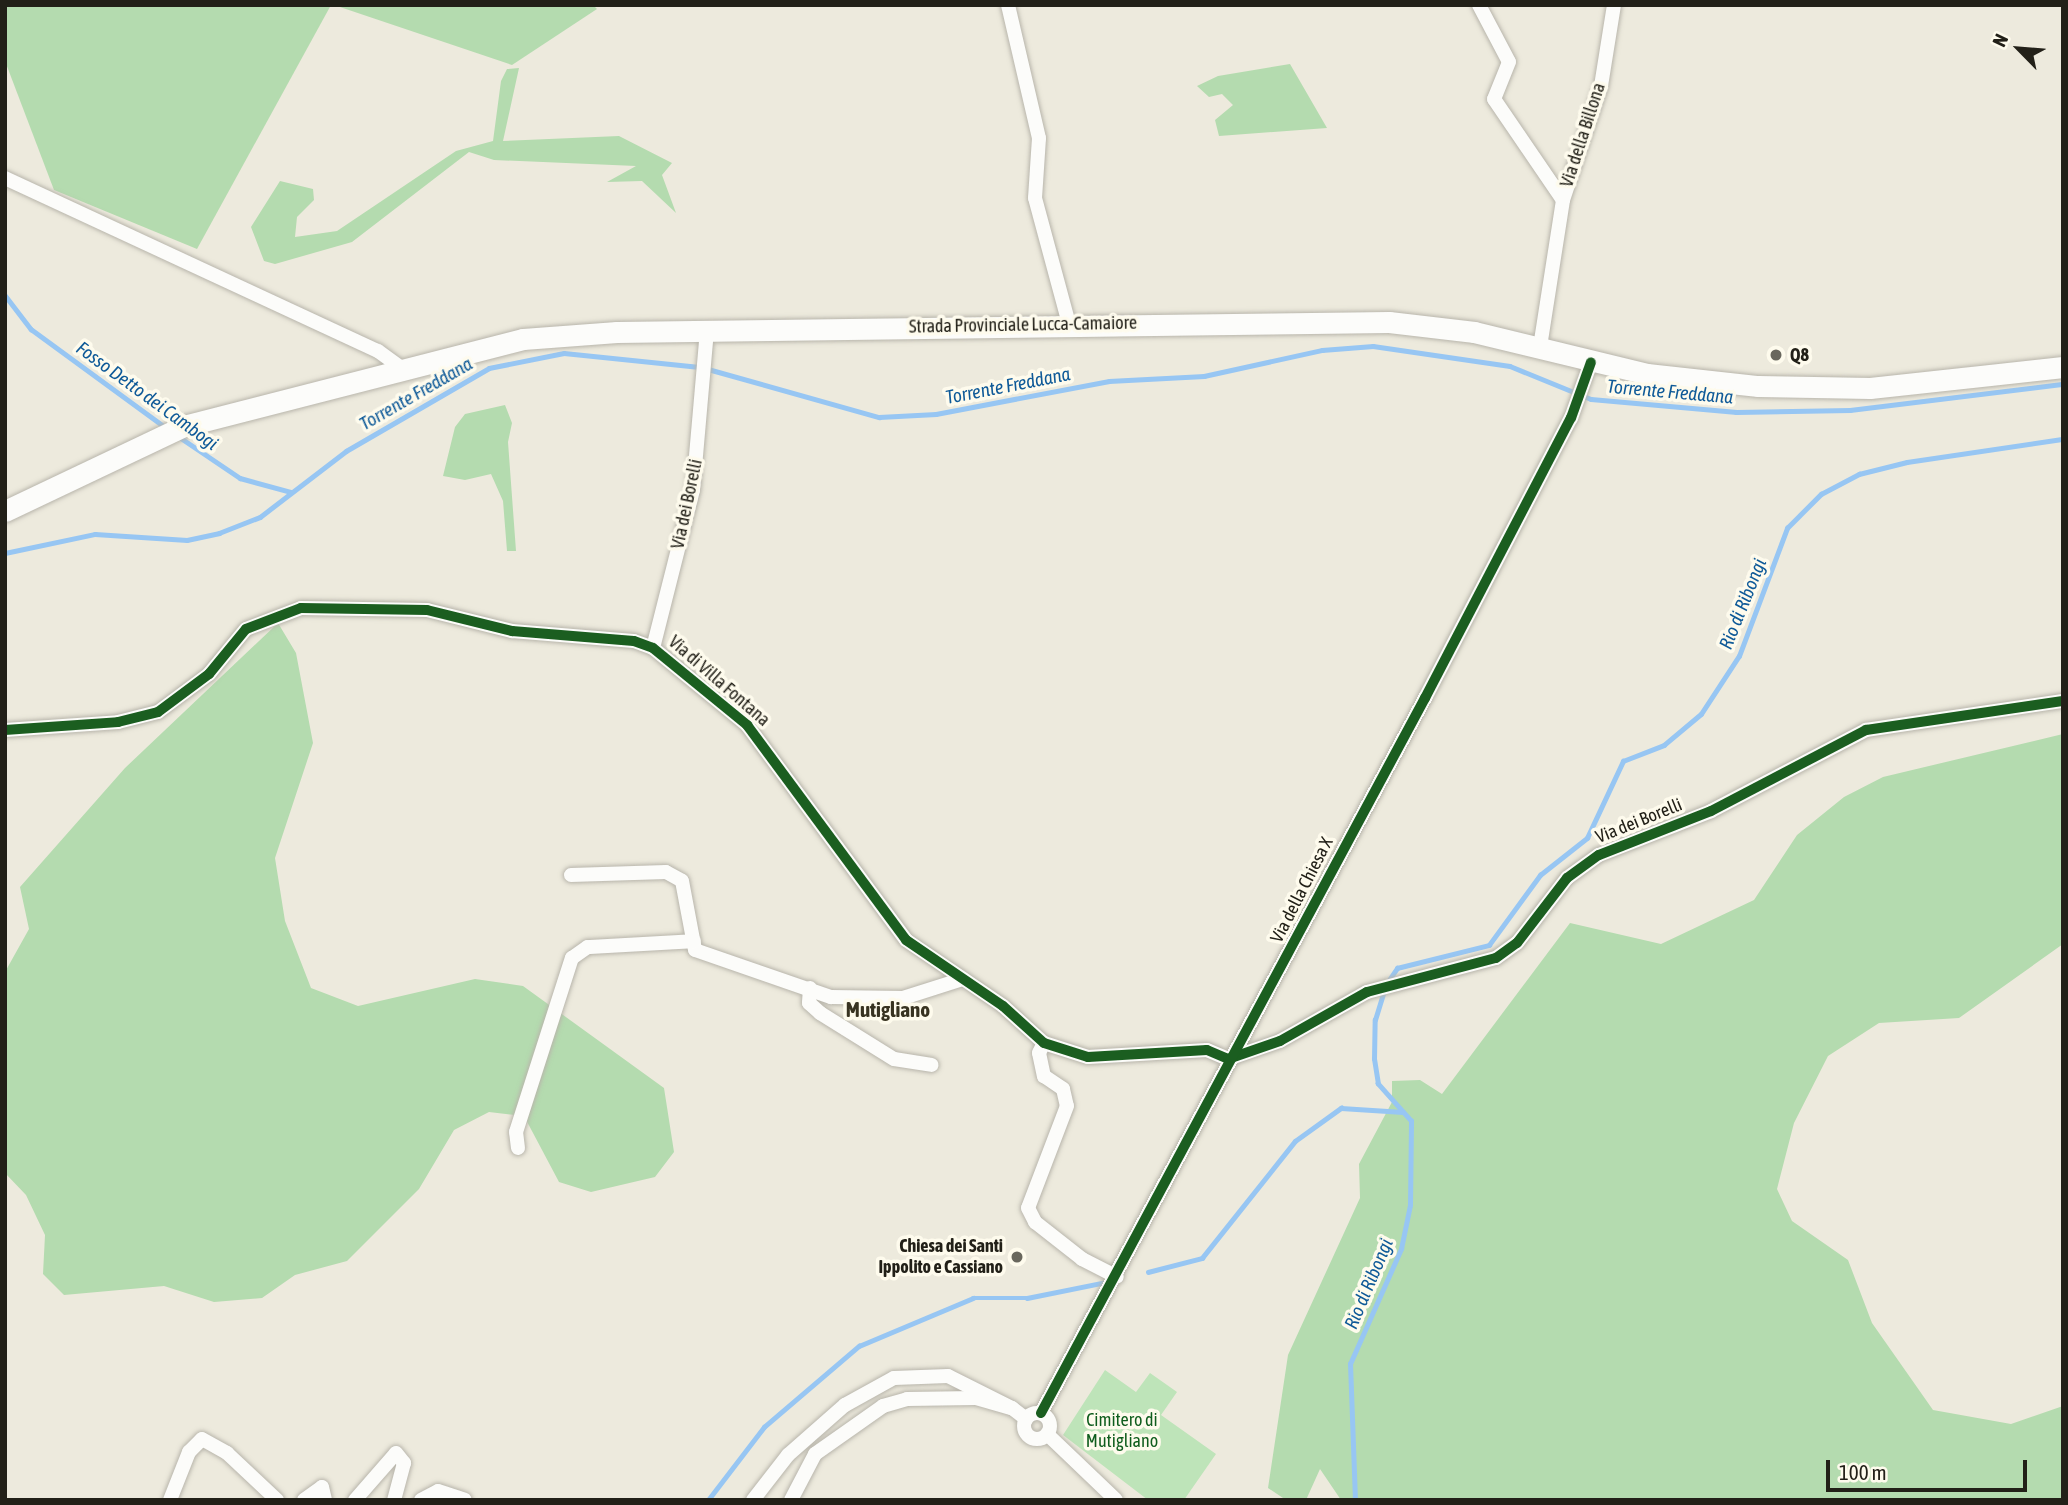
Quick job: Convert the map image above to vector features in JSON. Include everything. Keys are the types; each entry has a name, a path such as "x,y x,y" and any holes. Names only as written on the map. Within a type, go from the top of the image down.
{"main road":[{"name":"Strada Provinciale Lucca-Camaiore","path":"5,511 184,426 401,368 523,339 707,330 1069,324 1410,323 1540,347 1589,369 1706,381 1828,388 2063,367"}],"street":[{"path":"1008,5 1039,138 1035,198 1069,324"},
{"path":"1479,5 1509,62 1494,99 1563,200"},
{"name":"Via della Billona","path":"1540,347 1563,200 1601,86 1614,5"},
{"path":"5,178 379,351 401,368"},
{"name":"Via dei Borelli","path":"653,648 693,490 704,403 707,330"},
{"name":"Via della Chiesa X","path":"1041,1413 1117,1277 1228,1059 1288,957 1571,418 1589,369"},
{"name":"Via di Villa Fontana","path":"5,730 118,722 158,712 209,674 246,629 301,608 427,610 512,631 653,648 747,725 892,925 1044,1043 1088,1057 1207,1050 1228,1059"},
{"name":"Via dei Borelli","path":"1228,1059 1280,1041 1375,990 1496,958 1517,943 1567,878 1599,855 1711,811 1866,730 2063,701"},
{"path":"572,874 666,872 682,881 695,950 831,997 889,1000 963,979"},
{"path":"518,1148 516,1132 572,958 589,947 694,941"},
{"path":"810,988 809,1003 820,1013 894,1059 932,1065"},
{"path":"1044,1043 1039,1052 1044,1076 1063,1089 1067,1105 1028,1208 1035,1222 1082,1259 1117,1277"},
{"path":"753,1500 788,1455 845,1405 894,1378 948,1376 1012,1408 1026,1419 1032,1438 1047,1434"},
{"path":"790,1500 815,1454 883,1406 943,1396 1012,1408"},
{"path":"1026,1419 1041,1413 1050,1422 1047,1434"},
{"path":"1047,1434 1116,1500"},
{"path":"170,1500 189,1452 202,1439 219,1446 276,1500"},
{"path":"355,1500 396,1454 404,1463 394,1500"},
{"path":"304,1500 322,1487 324,1500"},
{"path":"421,1500 438,1491 465,1500"}],"green space":[{"path":"5,5 331,5 197,249 54,190 5,61"},
{"path":"334,5 593,5 597,9 512,65"},
{"path":"1290,64 1327,128 1219,136 1215,120 1233,105 1222,94 1209,97 1197,86 1218,76"},
{"path":"519,68 503,141 619,136 672,163 662,175 676,213 642,181 607,182 636,166 494,160 469,152 352,242 275,264 264,261 251,227 280,181 313,189 314,200 297,217 295,237 337,231 456,151 493,141 501,81 507,69"},
{"path":"505,405 512,423 508,442 516,551 507,551 503,501 491,474 465,480 443,476 455,427 465,414"},
{"path":"278,623 296,653 313,743 275,858 285,921 311,988 358,1006 475,979 523,986 664,1088 674,1152 655,1177 591,1192 559,1182 524,1116 489,1112 454,1130 419,1189 347,1261 295,1275 262,1298 214,1302 164,1286 64,1295 43,1274 45,1235 26,1195 5,1173 5,972 29,929 20,887 125,768"},
{"path":"2063,734 2063,944 1959,1018 1879,1023 1828,1056 1794,1123 1777,1189 1792,1221 1848,1260 1872,1323 1933,1410 2011,1424 2063,1406 2063,1500 1341,1500 1320,1469 1306,1500 1286,1500 1268,1488 1288,1355 1360,1198 1359,1164 1392,1102 1392,1081 1420,1080 1442,1094 1570,923 1661,944 1754,900 1797,835 1844,797 1883,777"},
{"name":"Cimitero di Mutigliano","path":"1105,1370 1136,1392 1150,1373 1177,1392 1161,1415 1216,1454 1184,1500 1148,1500 1063,1435"}],"waterway":[{"name":"Fosso Detto dei Cambogi","path":"5,295 31,329 165,427"},
{"name":"Torrente Freddana","path":"708,369 879,417 936,414 1109,381 1204,376 1322,350 1373,346 1510,366 1591,399 1736,412 1850,410 2063,384"},
{"name":"Torrente Freddana","path":"5,553 95,534 187,540 219,533 260,517 346,451 489,368 564,353 699,367"},
{"name":"Fosso Detto dei Cambogi","path":"178,436 240,478 291,492"},
{"name":"Rio di Ribongi","path":"1387,983 1397,968 1489,945 1540,875 1587,838 1623,761 1664,745 1701,714 1739,656 1787,528 1821,494 1859,474 1907,462 2063,439"},
{"name":"Rio di Ribongi","path":"1355,1500 1350,1364 1401,1249 1410,1205 1411,1121 1378,1084 1374,1059 1375,1020 1384,991"},
{"path":"1148,1272 1202,1258 1295,1141 1341,1108 1403,1112"},
{"path":"708,1500 764,1427 859,1346 973,1298 1027,1298 1106,1282"}],"cycle path":[{"path":"1041,1413 1425,698 1571,418 1591,362"},
{"path":"5,730 118,722 158,712 209,674 246,629 301,608 427,610 512,631 634,641 653,648 747,725 906,940 1003,1006 1044,1043 1088,1057 1207,1050 1228,1059 1280,1041 1367,992 1496,958 1517,943 1567,878 1599,855 1711,811 1866,730 2063,701"}],"place":[{"name":"Q8","path":"1776,355"},
{"name":"Chiesa dei Santi Ippolito e Cassiano","path":"1017,1257"}],"district":[{"name":"Mutigliano","path":"888,1009"}]}
